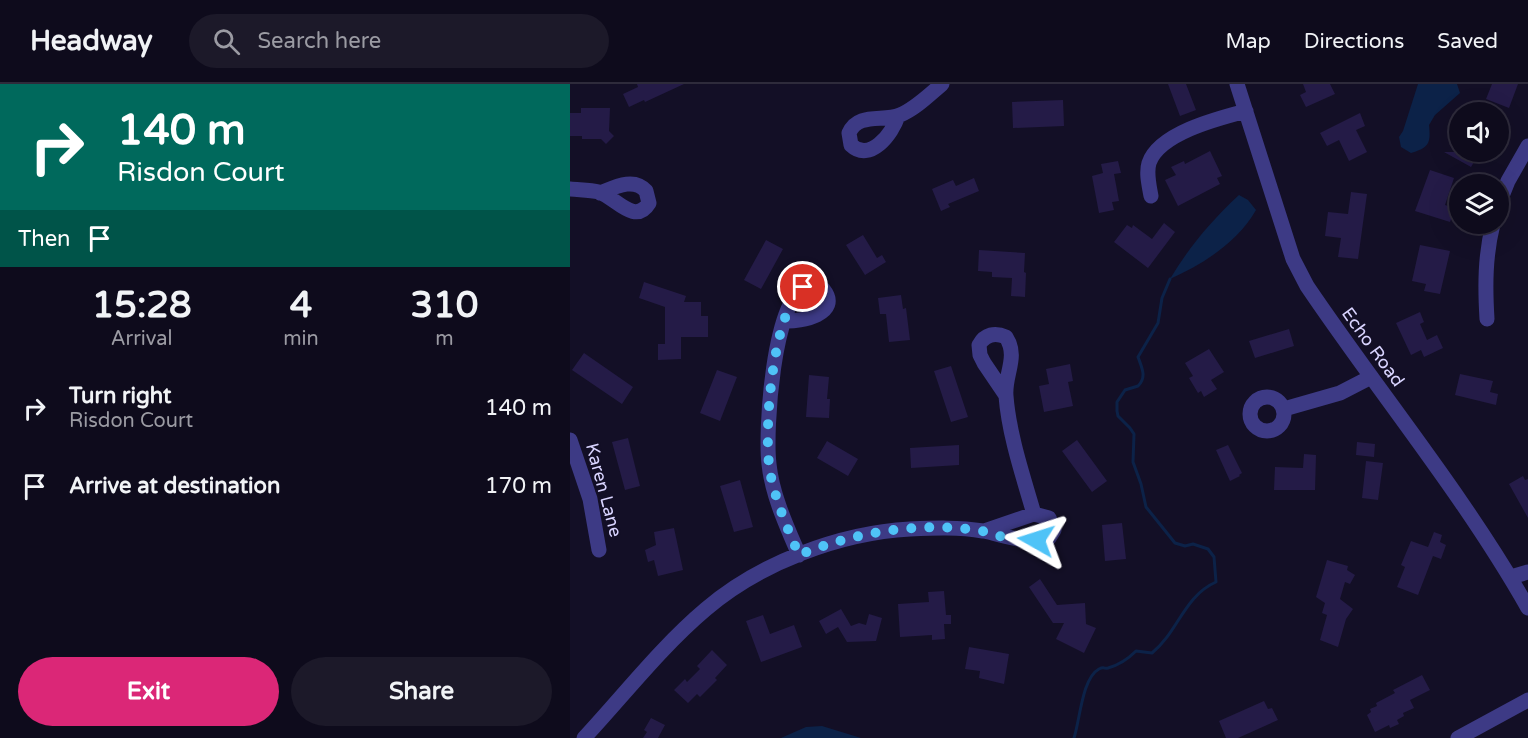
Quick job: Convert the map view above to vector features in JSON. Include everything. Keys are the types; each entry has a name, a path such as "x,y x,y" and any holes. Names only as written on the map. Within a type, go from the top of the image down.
{"street":[{"path":"898,116 942,84"},
{"name":"Echo Road","path":"1237,84 1298,270 1319,304 1464,505 1511,577 1528,608"},
{"path":"1151,196 1148,170 1154,153 1161,146 1198,126 1246,111"},
{"path":"1509,179 1528,146"},
{"path":"570,189 600,193"},
{"path":"1487,319 1485,280 1491,234"},
{"path":"785,321 773,370 770,394 769,465 777,497 799,555"},
{"path":"1284,409 1340,393 1371,377"},
{"path":"1005,393 1034,514"},
{"name":"Karen Lane","path":"570,440 583,474 595,518 599,550"},
{"path":"584,738 666,648 708,607 760,574 799,555 836,541 877,532 933,528 984,531 999,536 1036,540 1049,538 1054,530 1052,521 1046,515 1034,514 984,531"},
{"path":"1511,577 1528,572"},
{"path":"1458,738 1528,700"}],"water":[{"path":"1418,84 1457,84 1460,93 1435,115 1429,125 1430,136 1425,147 1411,153 1401,147 1399,137"},
{"path":"1239,195 1248,200 1256,210 1239,233 1195,267 1170,279 1202,234"},
{"path":"822,726 861,738 781,738 806,727"}],"building":[{"path":"637,84 684,84 629,107 623,94 638,87"},
{"path":"1168,84 1186,84 1196,110 1180,116"},
{"path":"1303,84 1330,84 1335,94 1306,107 1300,95 1306,92"},
{"path":"1492,84 1518,84 1509,108 1509,102 1494,102 1486,99"},
{"path":"1063,100 1064,126 1013,128 1012,102"},
{"path":"581,108 610,108 609,131 614,136 606,144 601,139 582,139 582,136 570,136 570,113 581,113"},
{"path":"1360,113 1365,126 1356,130 1367,152 1349,161 1339,140 1327,146 1320,133"},
{"path":"1210,151 1222,176 1217,178 1220,184 1178,206 1165,180 1176,175 1171,167 1184,161 1185,164"},
{"path":"1118,161 1121,173 1114,174 1119,201 1112,202 1114,210 1099,213 1092,176 1103,173 1101,164"},
{"path":"1462,162 1474,162 1471,167"},
{"path":"1430,170 1449,176 1449,193 1445,205 1449,206 1449,222 1415,211"},
{"path":"974,178 979,191 948,204 950,207 941,211 932,189 953,180 956,186"},
{"path":"1351,192 1367,194 1358,259 1338,257 1341,238 1325,236 1328,212 1348,214"},
{"path":"1164,223 1175,232 1148,268 1114,242 1127,225 1132,228 1133,225 1152,239"},
{"path":"863,235 877,258 882,255 886,262 865,275 846,245"},
{"path":"766,240 783,249 761,289 744,280"},
{"path":"1420,245 1450,251 1440,294 1424,291 1426,284 1412,281"},
{"path":"979,250 1025,253 1025,297 1011,296 1012,278 992,277 992,272 978,271"},
{"path":"644,282 686,296 684,302 701,302 701,316 708,316 708,337 681,337 681,359 658,360 658,344 665,344 665,307 639,298"},
{"path":"901,295 903,309 906,308 910,340 889,342 886,314 880,314 878,298"},
{"path":"1420,312 1424,322 1420,324 1427,340 1437,335 1443,348 1424,357 1421,350 1411,355 1396,323"},
{"path":"1289,329 1294,346 1255,358 1249,341"},
{"path":"1209,349 1224,372 1211,380 1217,389 1204,397 1201,391 1198,393 1189,378 1193,376 1185,363"},
{"path":"584,353 633,387 622,404 572,370"},
{"path":"1070,364 1073,381 1068,382 1073,406 1044,412 1039,386 1049,384 1046,369"},
{"path":"951,366 968,417 951,422 934,371"},
{"path":"717,370 737,377 720,421 700,413"},
{"path":"1460,374 1493,381 1490,392 1498,394 1496,405 1455,395"},
{"path":"809,375 829,377 827,399 830,399 829,418 806,417"},
{"path":"628,438 640,486 625,490 612,442"},
{"path":"1077,440 1107,481 1092,492 1062,451"},
{"path":"827,441 858,459 848,476 817,458"},
{"path":"1357,442 1375,444 1374,457 1356,455"},
{"path":"959,445 959,465 911,468 910,448"},
{"path":"1228,445 1242,473 1230,481 1216,450"},
{"path":"1304,454 1316,455 1315,490 1274,490 1275,467 1303,468"},
{"path":"1366,461 1383,463 1378,500 1362,498"},
{"path":"1523,476 1525,480 1528,479 1528,518 1509,484"},
{"path":"740,480 753,527 734,532 720,486"},
{"path":"1122,523 1126,559 1105,561 1102,525"},
{"path":"674,528 683,570 658,576 654,560 648,562 645,550 656,545 654,532"},
{"path":"1434,532 1442,535 1440,542 1446,545 1441,559 1433,556 1418,595 1397,587 1405,567 1401,565 1411,541 1428,547"},
{"path":"1327,560 1348,566 1347,570 1355,575 1350,584 1345,582 1340,599 1353,609 1346,619 1338,647 1320,640 1327,615 1322,613 1325,603 1316,597"},
{"path":"1040,579 1057,605 1085,603 1086,624 1096,628 1084,653 1056,639 1064,623 1053,623 1029,587"},
{"path":"944,591 946,615 951,615 951,624 944,624 945,639 932,640 932,635 900,637 898,604 929,602 928,592"},
{"path":"841,609 851,626 859,623 866,625 869,614 882,618 876,641 847,642 838,627 826,634 819,621"},
{"path":"763,615 770,634 794,625 802,647 761,662 746,621"},
{"path":"969,647 1009,654 1004,684 979,678 980,671 965,669"},
{"path":"712,650 727,665 715,678 717,680 700,697 697,694 688,703 674,690 685,679 687,682 700,669 697,666"},
{"path":"1422,675 1430,690 1410,700 1414,708 1403,713 1404,716 1397,720 1399,724 1390,728 1389,725 1375,732 1367,715 1371,712 1370,709 1377,706 1376,703 1395,693 1393,690"},
{"path":"1264,701 1268,709 1272,708 1278,720 1238,738 1226,738 1219,721"},
{"path":"651,718 665,725 658,738 643,738 647,732 644,730"}],"waterway":[{"path":"1074,738 1082,700 1093,674 1101,668 1120,663 1136,651 1152,653 1196,596 1216,582 1214,557 1208,549 1193,544 1185,546 1175,543 1146,507 1133,462 1134,434 1118,416 1117,411 1117,402 1125,390 1141,383 1143,372 1138,357 1158,323 1162,298 1170,279"}],"route":[{"path":"803,287 797,292 788,308 778,346 770,394 768,436 771,477 799,555 855,536 910,529 952,528 1036,540"}]}
